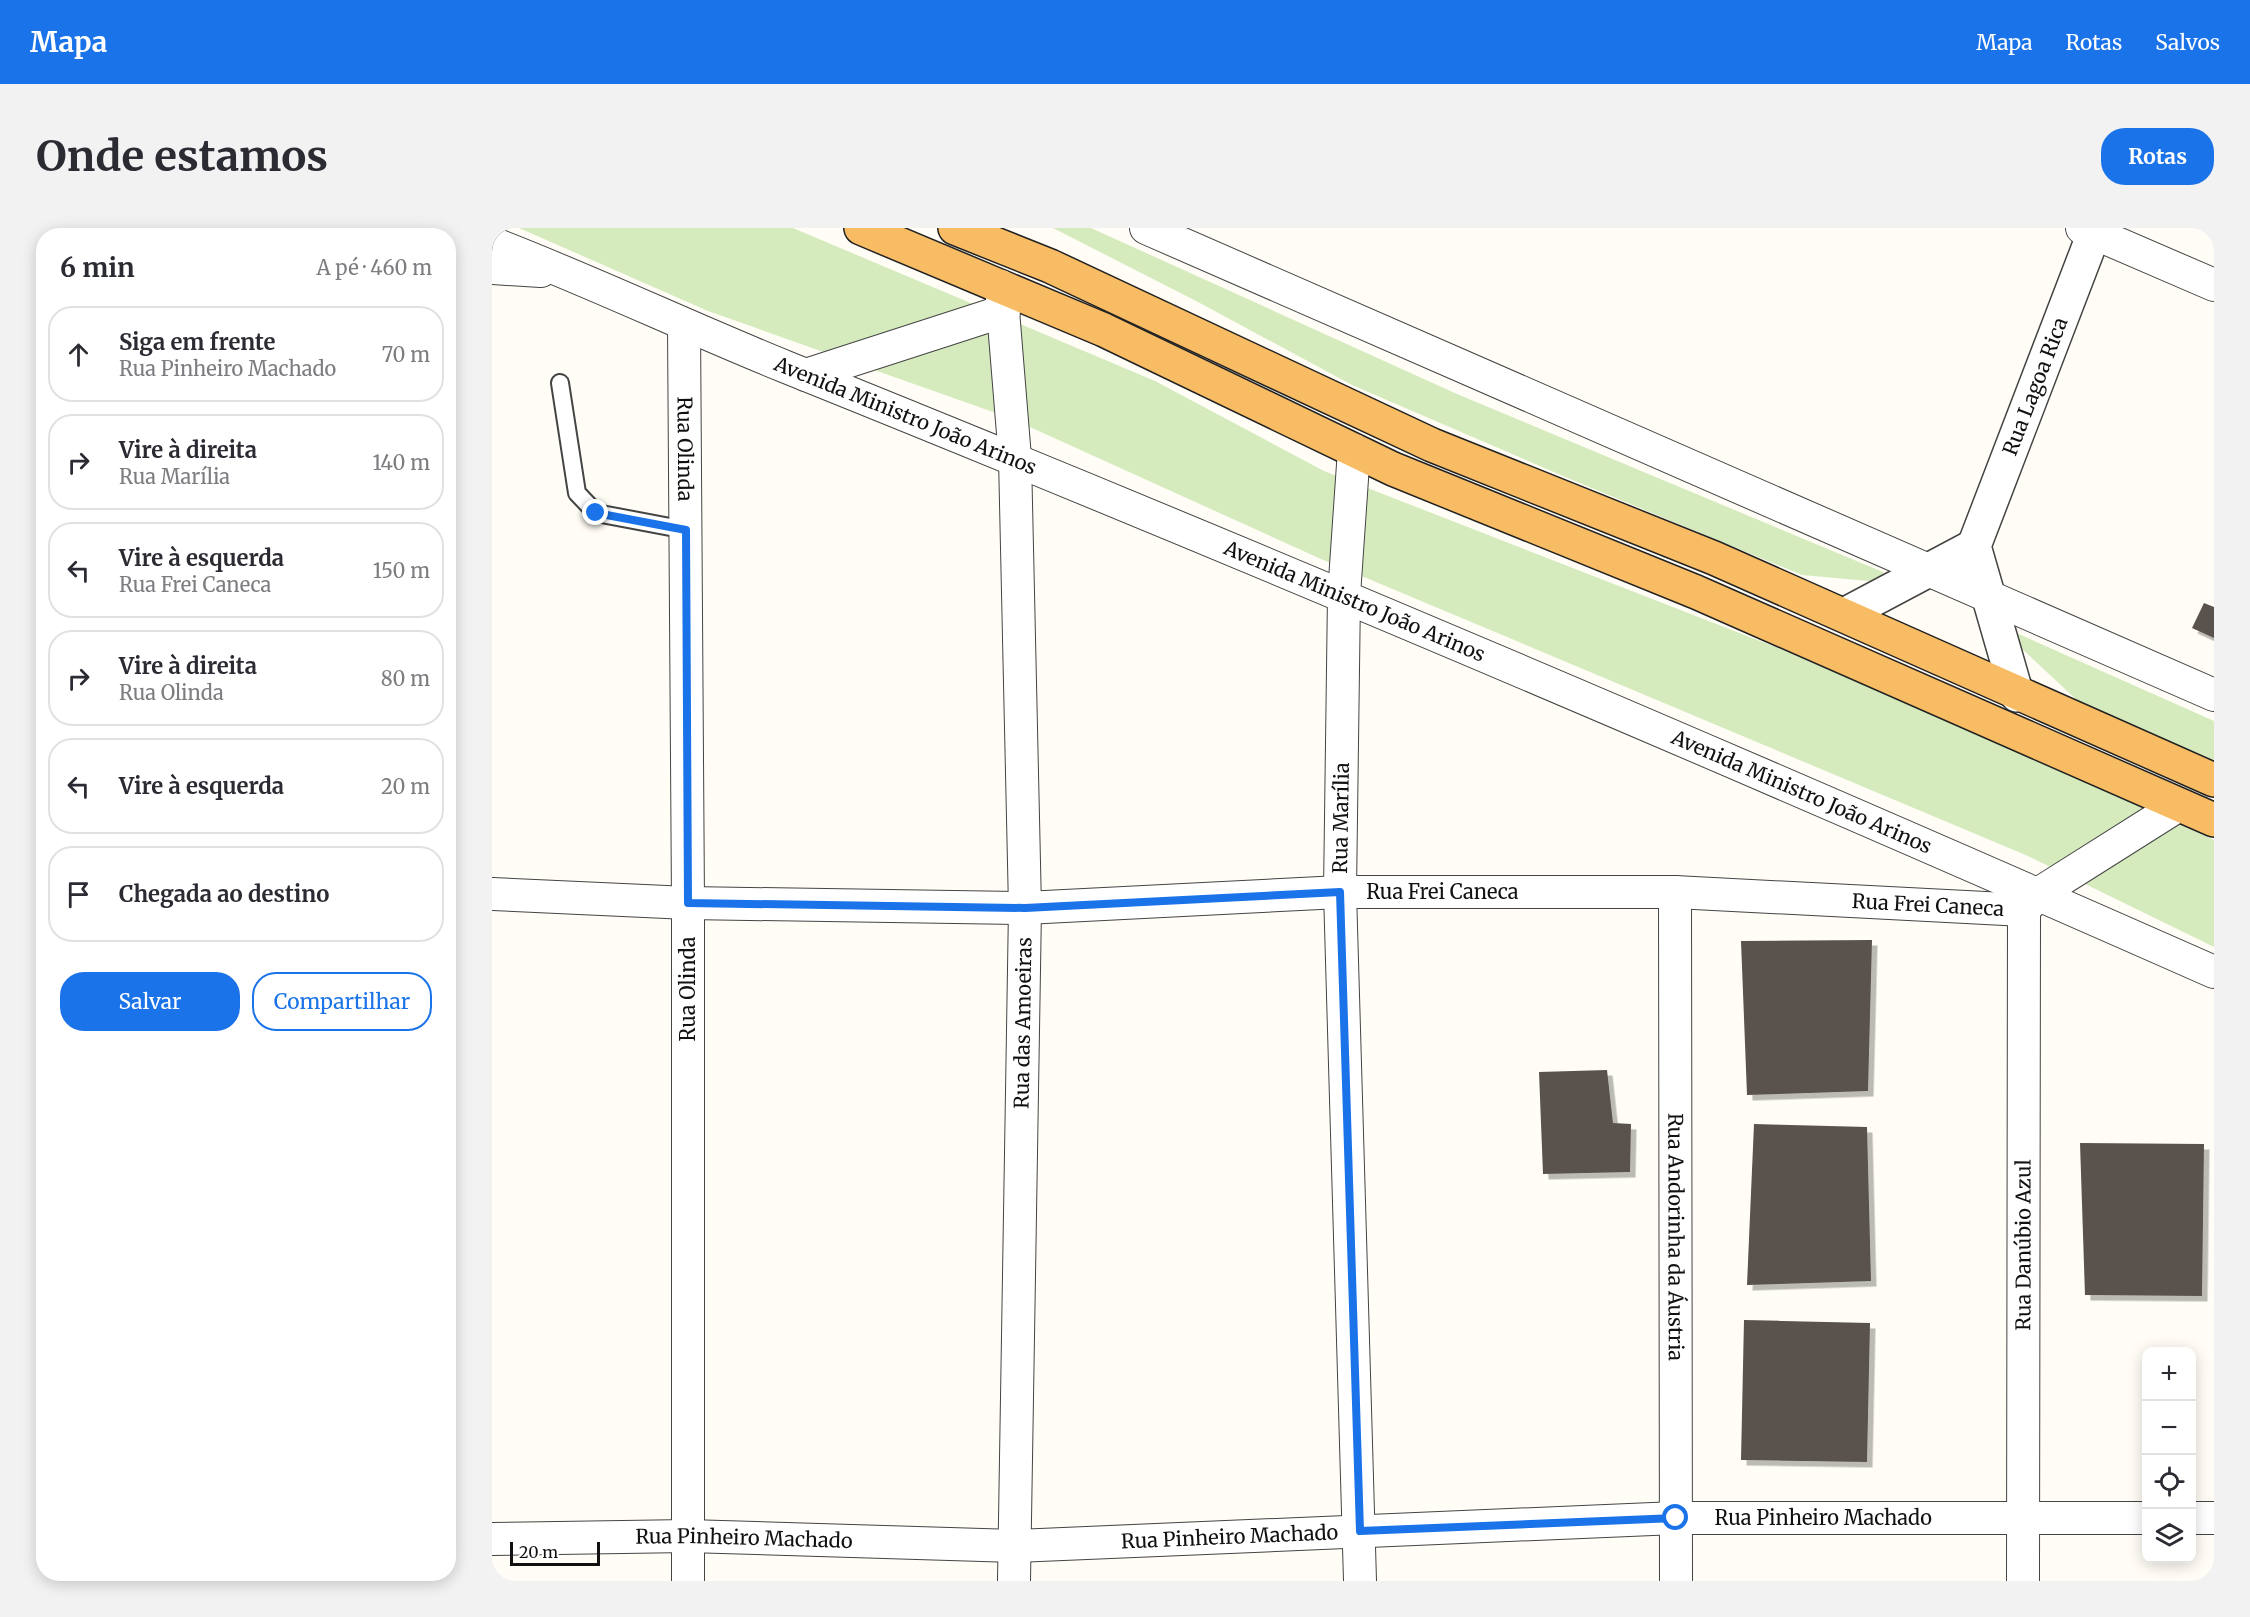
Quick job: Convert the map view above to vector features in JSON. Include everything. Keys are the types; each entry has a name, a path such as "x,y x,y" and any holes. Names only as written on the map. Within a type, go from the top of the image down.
{"highway":[{"path":"861,228 1003,298 1104,330 1404,474 1696,592 2214,820"},
{"path":"954,228 992,236 1050,266 1432,445 1714,558 2017,695 2214,780"}],"street":[{"path":"1146,228 2214,695"},
{"path":"2091,230 2214,285"},
{"name":"Rua Lagoa Rica","path":"1974,546 2091,230"},
{"name":"Avenida Ministro João Arinos","path":"492,243 569,272 684,326 1015,458 1344,595 2031,902 2214,972"},
{"path":"492,268 569,272"},
{"path":"806,375 1003,298"},
{"name":"Rua das Amoeiras","path":"1003,298 1015,458 1025,908 1014,1581"},
{"name":"Rua Olinda","path":"684,326 688,903 688,1581"},
{"name":"Rua Marília","path":"1354,450 1344,595 1340,892 1360,1581"},
{"path":"1844,615 1974,546 2017,695"},
{"path":"2031,902 2179,805"},
{"name":"Rua Frei Caneca","path":"492,894 688,903 1025,908 1340,892 1675,892 2031,902"},
{"name":"Rua Andorinha da Áustria","path":"1675,892 1676,1581"},
{"name":"Rua Danúbio Azul","path":"2023,1581 2031,902"},
{"name":"Rua Pinheiro Machado","path":"492,1539 688,1536 1015,1546 1676,1518 2142,1518"},
{"path":"2196,1518 2214,1518"}],"lane":[{"path":"560,383 577,493 596,513 686,530"}],"green space":[{"path":"519,228 793,228 1155,381 1324,471 1778,648 1981,735 2214,840 2214,947 2028,856 1321,559 1010,418 708,311"},
{"path":"1053,228 1091,228 1457,394 1883,572 1884,578 1880,582 1802,575 1570,479 1352,385 1198,302"},
{"path":"2012,631 2214,721 2214,760 2080,703 2019,646"}],"building":[{"path":"2204,603 2214,607 2214,638 2192,628"},
{"path":"1872,940 1868,1091 1747,1095 1741,941"},
{"path":"1607,1070 1613,1123 1631,1124 1630,1172 1543,1174 1539,1072"},
{"path":"1754,1124 1867,1127 1871,1281 1747,1285"},
{"path":"2080,1143 2204,1144 2202,1296 2085,1295"},
{"path":"1744,1320 1870,1323 1867,1462 1741,1460"}],"route":[{"path":"596,513 659,527 686,530 688,903 1025,908 1340,892 1360,1531 1676,1518"}]}
